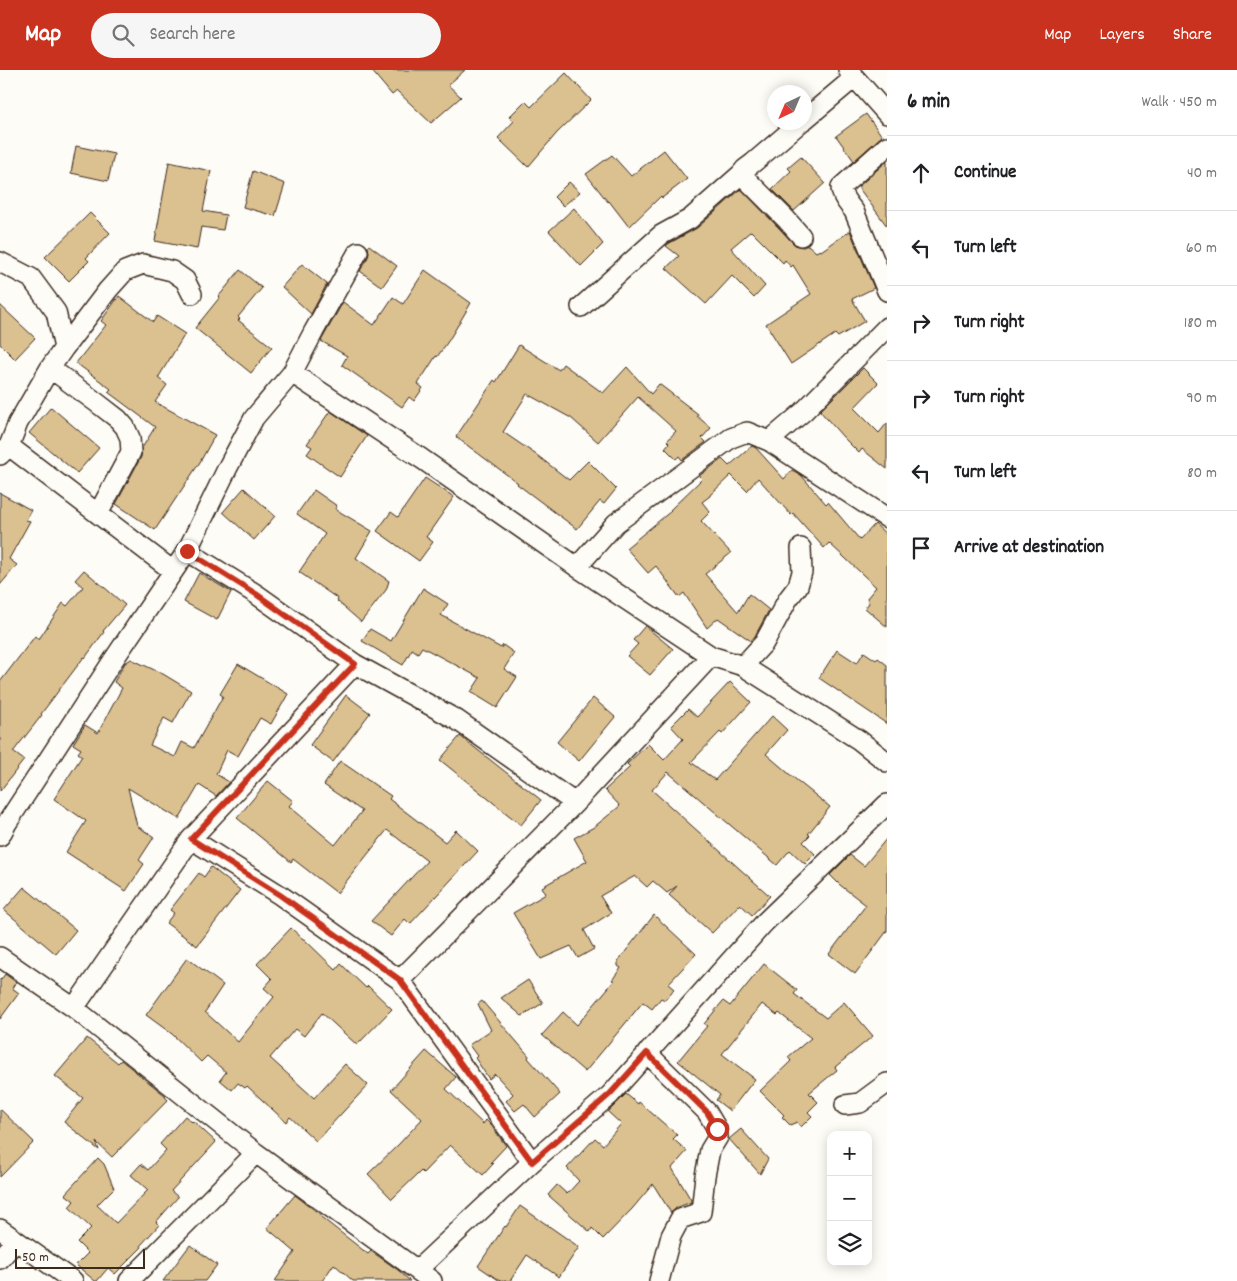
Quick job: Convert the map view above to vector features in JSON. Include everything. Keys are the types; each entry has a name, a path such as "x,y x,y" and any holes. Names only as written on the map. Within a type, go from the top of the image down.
{"street":[{"path":"812,112 851,74 887,114"},
{"path":"581,307 661,235 690,219 792,130"},
{"path":"887,146 847,180 841,186 841,190 845,200 854,211 887,291"},
{"path":"741,174 801,236"},
{"path":"2,825 187,551 254,418 292,373 358,252"},
{"path":"0,262 31,278 56,312 64,348"},
{"path":"173,572 98,514 5,451 18,422 50,368 108,290 125,271 143,264 172,271 185,280 192,294"},
{"path":"769,440 803,412 887,327"},
{"path":"50,368 118,419 125,427 130,438 131,452 98,514"},
{"path":"292,373 422,459 576,567 711,656 743,666 859,740 887,762"},
{"path":"576,567 616,523 731,438 747,432 769,440 887,518"},
{"path":"743,666 764,643 788,599 798,586 802,572 801,548"},
{"path":"187,551 256,594 355,664 457,720 575,803"},
{"path":"400,980 575,803 711,656"},
{"path":"74,1008 191,839 355,664"},
{"path":"0,957 74,1008 256,1152 425,1276 532,1162 610,1094 765,922 887,804"},
{"path":"191,839 280,895 400,980 532,1162"},
{"path":"647,1053 707,1112 717,1129 718,1137 710,1150 701,1212 680,1219 671,1236 658,1281"},
{"path":"845,1105 860,1103 887,1083"},
{"path":"129,1281 256,1152"},
{"path":"0,1229 73,1281"},
{"path":"0,1259 16,1241"}],"building":[{"path":"371,70 465,70 448,85 461,97 431,123 397,91 392,95"},
{"path":"566,73 591,100 557,133 528,167 498,138 514,121 509,117 525,101 531,107"},
{"path":"866,114 882,136 854,161 836,136"},
{"path":"76,146 114,154 108,181 71,173"},
{"path":"664,150 687,179 662,198 661,196 629,227 586,174 612,155 631,176"},
{"path":"801,157 825,183 794,211 772,189 791,171 788,168"},
{"path":"887,161 887,226 858,187"},
{"path":"169,162 211,171 203,211 226,215 223,230 201,227 197,249 155,241"},
{"path":"253,171 285,184 275,216 243,207"},
{"path":"569,182 580,192 563,206 554,197"},
{"path":"741,189 797,246 803,247 808,245 816,252 821,251 850,231 874,288 852,299 865,321 838,337 835,334 791,364 766,324 811,294 793,265 791,267 785,260 783,263 751,231 731,248 765,286 754,298 732,276 706,304 666,268 679,256 666,246 697,228"},
{"path":"574,208 603,244 581,266 549,231"},
{"path":"90,213 110,233 86,258 89,261 69,281 45,257"},
{"path":"369,245 397,266 382,287 360,271 368,257"},
{"path":"302,264 327,284 311,314 282,287"},
{"path":"240,270 262,288 238,317 240,319 238,320 272,347 251,373 195,328"},
{"path":"425,270 471,303 449,340 418,384 423,388 414,401 409,397 402,407 342,365 347,356 321,341 343,302 374,325 393,297 403,304"},
{"path":"119,296 153,322 157,316 185,334 158,378 167,385 155,402 215,435 200,462 155,530 116,504 141,457 142,448 155,427 108,392 111,389 76,363 106,325 101,321"},
{"path":"0,305 35,338 15,359 0,344"},
{"path":"519,345 559,370 563,364 603,393 627,367 651,394 659,384 698,414 697,416 711,428 702,438 706,442 682,460 679,456 676,459 665,448 669,443 667,441 676,431 638,397 598,442 571,418 527,394 503,432 569,480 588,461 616,489 604,504 600,501 577,529 456,437 494,380 496,382"},
{"path":"863,368 878,383 854,408 879,433 887,423 887,469 862,449 859,453 820,411"},
{"path":"51,407 99,448 77,473 29,433"},
{"path":"330,411 367,436 340,477 307,454 312,447 307,444"},
{"path":"752,446 784,479 792,470 801,475 826,504 828,502 860,540 875,524 887,535 887,627 865,608 869,603 867,598 876,587 829,543 824,548 758,478 747,491 731,475 702,502 710,512 701,521 731,553 705,574 738,612 749,594 769,610 751,641 718,618 707,628 684,593 679,597 656,566 648,573 626,548 671,511 702,479 699,476 722,459 729,466"},
{"path":"425,478 454,497 426,537 433,542 419,561 377,531 391,512 398,517"},
{"path":"244,488 275,516 254,540 223,512"},
{"path":"314,490 337,506 335,509 372,531 356,558 389,581 386,590 361,622 337,601 338,599 299,572 325,534 297,514"},
{"path":"0,493 31,510 26,520 30,521 9,559 17,565 0,585"},
{"path":"84,570 125,605 103,631 85,658 13,752 24,760 0,791 0,682 35,636 39,639 63,603 67,606 83,587 75,580"},
{"path":"199,573 231,592 217,620 184,602"},
{"path":"423,588 448,604 441,615 501,648 503,645 514,653 504,669 517,677 497,708 471,692 480,678 422,647 418,653 412,649 403,665 362,641 370,629 391,641"},
{"path":"645,626 673,649 650,675 627,656 638,644 633,640"},
{"path":"837,650 857,663 864,652 876,660 878,658 887,665 887,724 819,678"},
{"path":"131,659 163,674 191,691 173,723 164,718 150,745 175,757 182,742 194,748 223,696 220,694 238,664 288,694 271,724 260,718 238,756 227,750 216,774 229,782 216,796 199,785 179,819 128,788 137,826 154,837 139,860 144,864 126,891 66,852 86,821 54,799 82,756 78,753 81,749 73,744 85,725 98,733 122,688 114,682 125,663"},
{"path":"730,682 751,702 722,734 720,732 691,762 715,780 772,716 787,730 766,754 830,807 803,842 815,854 805,864 790,850 777,865 668,772 652,790 770,896 752,915 740,904 712,933 669,895 677,886 667,893 653,881 647,887 635,876 600,896 611,913 584,930 594,949 578,958 571,946 541,959 513,913 546,894 542,887 587,861 574,838 594,827 620,806 605,790 630,767 627,764 648,744 664,760 683,739 671,726 688,709 697,717"},
{"path":"346,695 370,713 333,762 310,745"},
{"path":"593,698 615,717 579,761 557,742"},
{"path":"460,736 541,800 521,825 440,760"},
{"path":"340,761 391,796 389,799 445,842 456,830 478,851 410,924 405,919 391,936 371,921 427,861 387,830 337,893 293,859 291,862 237,818 268,781 293,801 289,806 335,845 362,811 324,785"},
{"path":"887,838 887,931 855,974 829,954 866,905 830,875 850,855 864,866"},
{"path":"211,867 240,890 197,946 166,923 174,913 170,910 199,873 204,877"},
{"path":"24,887 76,930 56,954 4,910"},
{"path":"654,915 696,954 668,984 674,989 665,1000 661,998 652,1009 643,1002 585,1072 542,1035 563,1012 577,1025 614,981 612,980 621,968 618,966 618,961"},
{"path":"291,928 336,970 341,964 392,1009 357,1045 322,1013 304,1036 295,1029 270,1058 314,1098 345,1064 368,1085 316,1141 290,1117 286,1122 247,1086 245,1088 238,1083 232,1090 220,1080 226,1072 207,1056 201,1062 172,1034 146,1015 187,958 223,985 205,1012 238,1042 274,997 264,988 272,979 257,964"},
{"path":"764,964 797,990 794,994 826,1018 844,1002 873,1036 835,1067 837,1070 809,1093 818,1102 808,1112 812,1116 801,1127 797,1122 790,1125 782,1117 784,1115 760,1091 791,1061 788,1057 811,1038 779,1013 777,1015 762,1004 722,1054 755,1079 730,1111 716,1100 720,1095 678,1061 707,1026 704,1024 723,1001 730,1006"},
{"path":"5,974 16,982 12,988 19,993 0,1019 0,979"},
{"path":"528,980 543,1003 522,1016 501,998"},
{"path":"482,1001 560,1094 535,1117 524,1104 515,1111 506,1101 513,1094 495,1074 489,1079 469,1045 491,1030 478,1004"},
{"path":"87,1038 118,1063 121,1060 166,1096 168,1100 112,1157 96,1142 99,1150 64,1122 83,1098 55,1076"},
{"path":"426,1051 456,1077 446,1089 483,1124 486,1120 506,1146 491,1162 493,1164 483,1175 450,1145 423,1173 421,1171 392,1199 368,1174 422,1119 391,1090"},
{"path":"626,1094 638,1104 639,1102 677,1135 673,1139 687,1151 672,1168 691,1202 676,1208 671,1213 653,1184 603,1239 592,1228 590,1232 548,1195 557,1185 567,1194 579,1181 567,1168 595,1138 603,1145 621,1124 608,1112"},
{"path":"0,1109 34,1142 0,1177"},
{"path":"185,1116 216,1142 171,1191 178,1197 156,1222 159,1225 141,1245 142,1247 115,1274 108,1268 95,1281 76,1265 88,1253 77,1242 91,1228 69,1207 74,1201 65,1194 98,1158 104,1164 114,1188 97,1205 116,1223 148,1190 131,1175 141,1164 148,1170 166,1150 160,1144"},
{"path":"741,1129 768,1159 760,1174 729,1139"},
{"path":"295,1195 368,1254 371,1251 410,1281 353,1281 334,1264 322,1281 275,1281 295,1252 267,1228"},
{"path":"520,1206 579,1247 559,1277 527,1255 510,1281 500,1281 478,1266"},
{"path":"190,1245 217,1265 205,1281 163,1281"}],"route":[{"path":"187,551 256,594 355,664 191,839 280,895 400,980 532,1162 610,1094 647,1053 707,1112 717,1129"}]}
